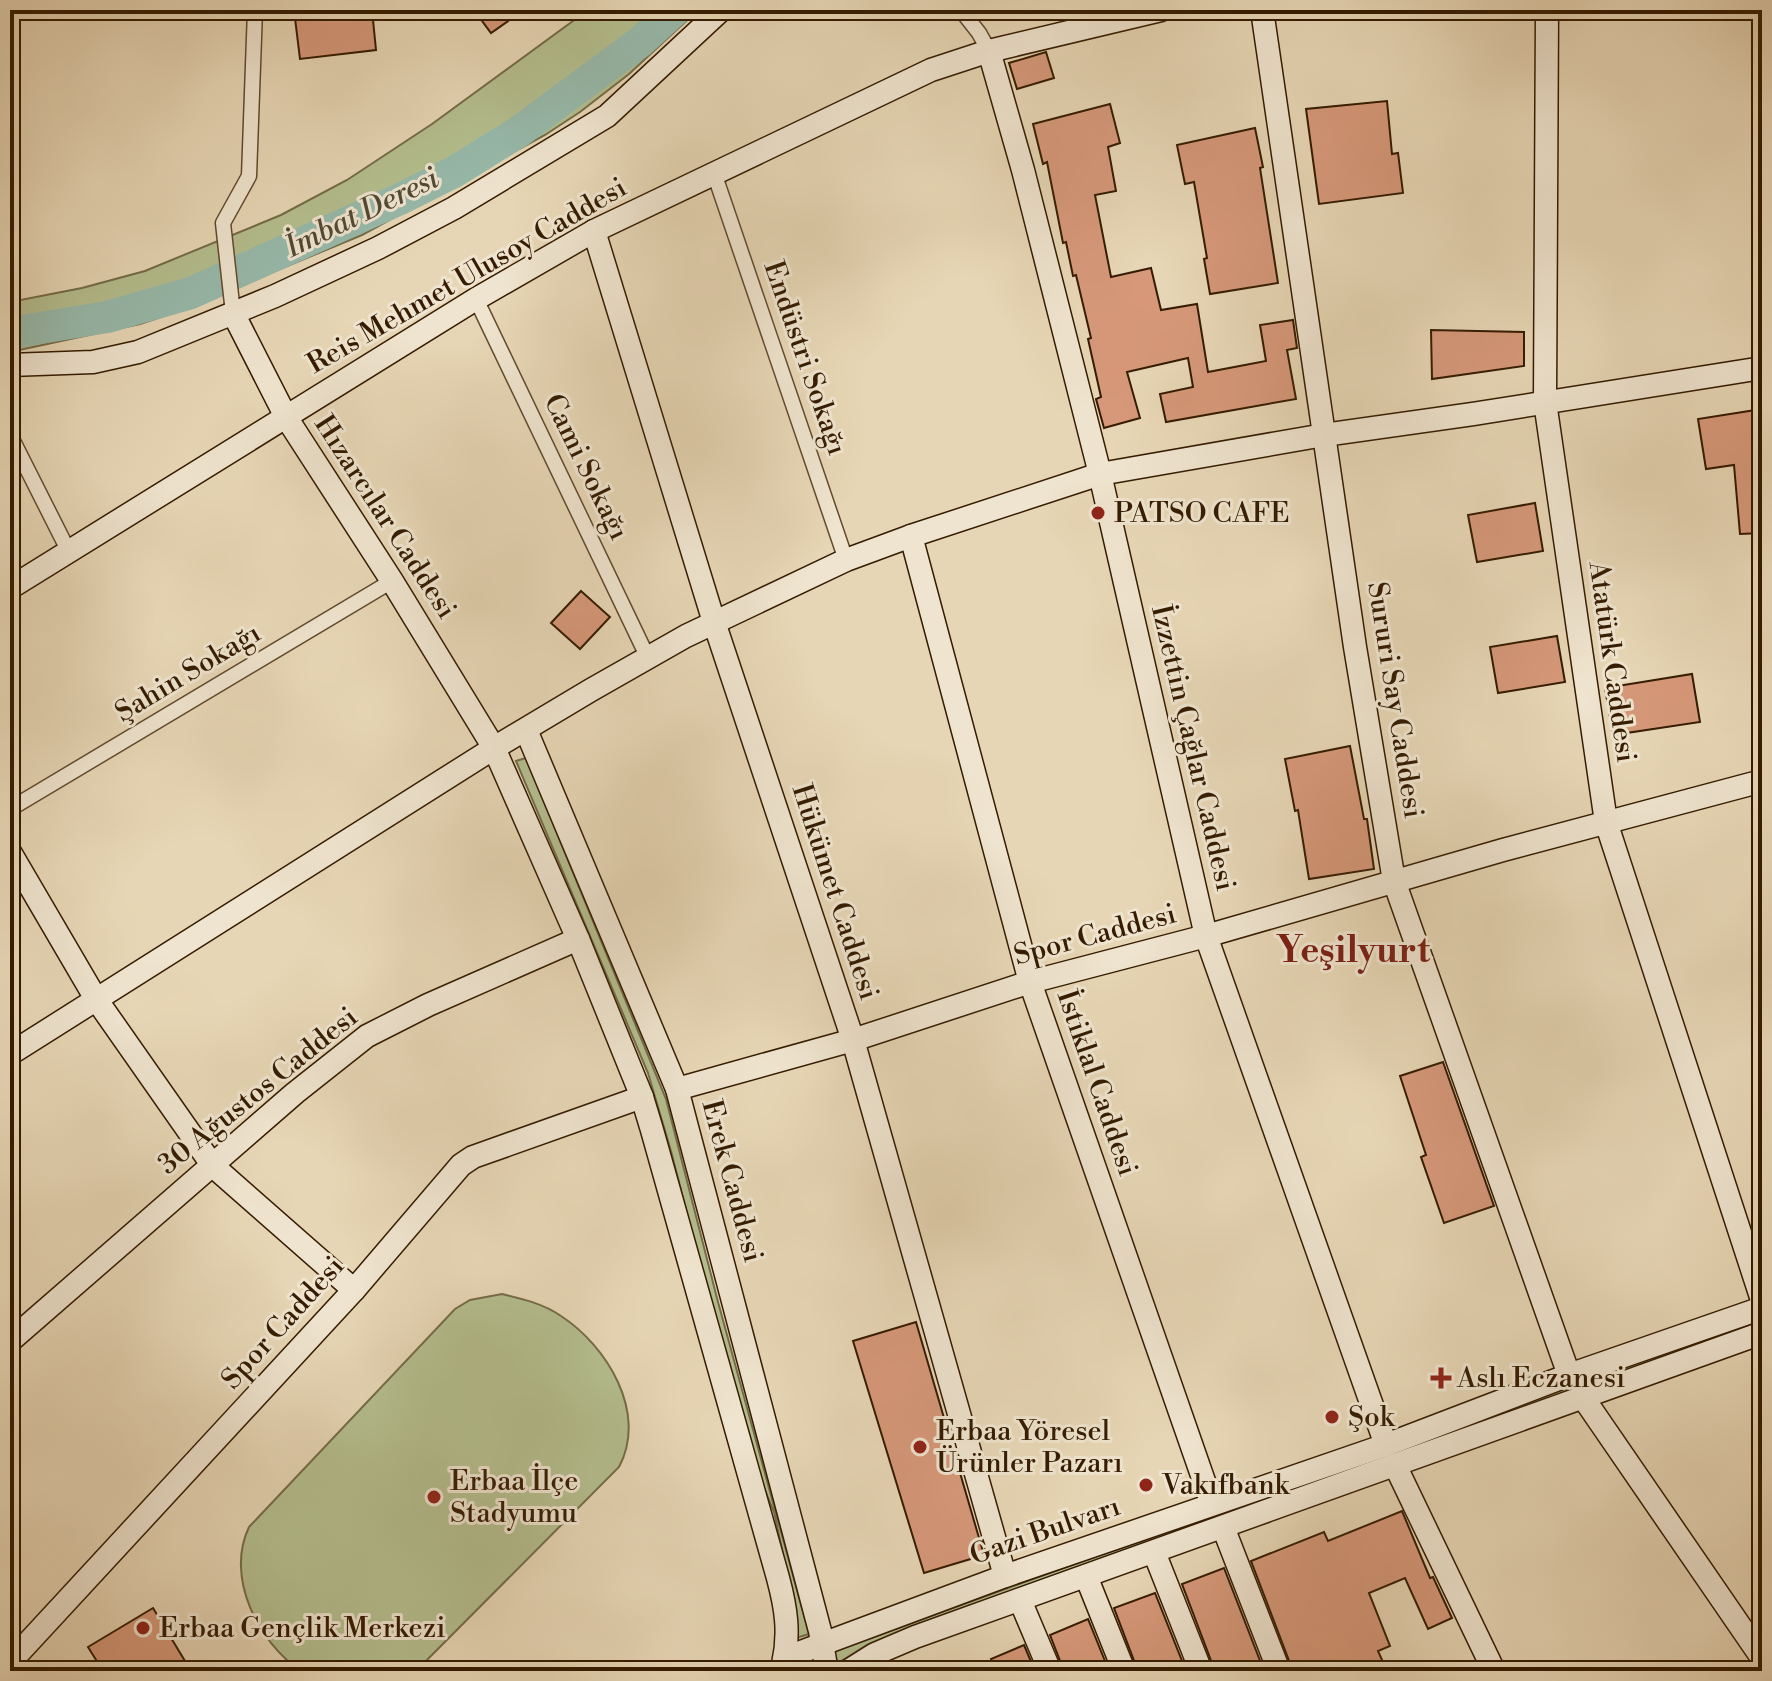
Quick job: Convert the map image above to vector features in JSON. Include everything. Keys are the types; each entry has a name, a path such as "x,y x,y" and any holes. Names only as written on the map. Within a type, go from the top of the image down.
{"street":[{"path":"233,313 223,223 249,176 255,10"},
{"path":"10,365 74,364 138,352 324,274 441,215 607,116 721,10"},
{"path":"961,10 989,51"},
{"name":"Reis Mehmet Ulusoy Caddesi","path":"10,588 476,299 594,231 931,70 989,51 1161,10"},
{"name":"Sururi Say Caddesi","path":"1262,10 1394,881 1569,1375"},
{"name":"Atatürk Caddesi","path":"1547,10 1545,402 1606,822 1762,1300"},
{"name":"İzzettin Çağlar Caddesi","path":"989,51 1023,170 1100,474 1206,936 1391,1455 1494,1671"},
{"name":"Endüstri Sokağı","path":"714,173 846,560"},
{"name":"Hükümet Caddesi","path":"594,231 714,622 853,1040 1005,1576"},
{"name":"Cami Sokağı","path":"476,299 648,658"},
{"name":"Hızarcılar Caddesi","path":"233,313 286,417 392,581 494,748"},
{"path":"10,1054 494,748 714,622 846,560 1100,474 1324,435 1762,368"},
{"path":"10,435 69,552"},
{"name":"İstiklal Caddesi","path":"911,536 1030,982 1212,1504"},
{"name":"Şahin Sokağı","path":"10,809 392,581"},
{"name":"Erek Caddesi","path":"526,730 677,1089 825,1660"},
{"path":"494,748 578,939 642,1097 778,1578 788,1622 785,1662 815,1655 825,1660"},
{"name":"Spor Caddesi","path":"677,1089 853,1040 1030,982 1762,781"},
{"path":"10,852 96,999 213,1166 354,1290"},
{"name":"30 Ağustos Caddesi","path":"10,1341 295,1093 367,1036 428,1005 578,939"},
{"name":"Spor Caddesi","path":"15,1661 354,1290 461,1165 473,1157 642,1097"},
{"name":"Gazi Bulvarı","path":"848,1671 888,1648 1223,1527 1569,1375 1762,1308"},
{"name":"Gazi Bulvarı","path":"825,1660 1005,1576 1212,1504 1391,1455 1582,1396 1762,1333"},
{"path":"1582,1396 1762,1658"},
{"path":"1223,1527 1279,1671"},
{"path":"1154,1552 1201,1671"},
{"path":"1086,1576 1124,1671"},
{"path":"1020,1600 1050,1671"}],"green space":[{"path":"588,10 698,10 629,74 580,112 545,135 362,235 179,311 140,324 10,352 10,302 82,288 145,271 281,215 347,180 432,124"},
{"path":"526,758 666,1099 809,1634 796,1638 797,1619 774,1512 759,1476 648,1073 516,761"},
{"name":"Erbaa İlçe Stadyumu","path":"502,1294 540,1305 561,1316 594,1345 607,1363 626,1403 629,1425 627,1446 619,1467 416,1671 301,1671 271,1643 250,1607 241,1567 249,1527 455,1309 470,1300"},
{"path":"1762,1317 1762,1322 867,1645 838,1663 832,1652 1607,1371"}],"building":[{"path":"294,10 372,10 376,50 300,59"},
{"path":"474,10 524,10 491,33"},
{"path":"1046,52 1054,78 1017,89 1009,63"},
{"path":"1387,101 1392,154 1398,153 1403,193 1319,204 1306,109"},
{"path":"1110,104 1120,143 1108,147 1116,191 1095,195 1111,277 1151,268 1161,310 1197,304 1208,372 1266,361 1260,325 1293,320 1297,348 1287,350 1296,399 1166,422 1160,394 1193,387 1188,358 1127,372 1140,418 1104,428 1096,399 1101,397 1088,339 1091,338 1076,275 1073,276 1066,242 1063,243 1047,162 1043,164 1033,124"},
{"path":"1255,128 1278,283 1210,294 1194,182 1185,184 1177,145"},
{"path":"1431,330 1524,332 1524,366 1432,379"},
{"path":"1762,409 1762,533 1740,534 1734,465 1706,469 1698,419"},
{"path":"1535,503 1543,551 1477,562 1468,515"},
{"path":"581,591 610,617 580,649 551,623"},
{"path":"1557,636 1565,682 1498,693 1490,647"},
{"path":"1692,674 1700,722 1613,735 1605,688"},
{"path":"1350,746 1364,819 1367,819 1374,869 1309,879 1298,810 1295,811 1285,759"},
{"path":"1443,1062 1494,1206 1444,1223 1421,1157 1426,1155 1400,1076"},
{"name":"Erbaa Yöresel Ürünler Pazarı","path":"916,1322 984,1555 924,1573 853,1341"},
{"path":"1402,1511 1430,1578 1433,1577 1452,1618 1428,1629 1405,1578 1369,1593 1390,1646 1378,1651 1387,1671 1293,1671 1251,1561 1324,1532 1328,1541"},
{"path":"1224,1568 1264,1671 1215,1671 1182,1584"},
{"path":"1155,1593 1186,1671 1138,1671 1114,1608"},
{"name":"Erbaa Gençlik Merkezi","path":"153,1608 191,1671 103,1671 88,1647"},
{"path":"1088,1619 1109,1671 1064,1671 1050,1635"},
{"path":"1024,1645 1035,1671 996,1671 991,1659"}],"waterway":[{"name":"İmbat Deresi","path":"10,333 107,317 191,293 400,199 454,172 520,131 640,42 675,10"}],"place":[{"name":"PATSO CAFE","path":"1098,513"},
{"name":"Aslı Eczanesi","path":"1441,1378"},
{"name":"Şok","path":"1332,1417"},
{"name":"Erbaa Yöresel Ürünler Pazarı","path":"920,1447"},
{"name":"Vakıfbank","path":"1146,1485"},
{"name":"Erbaa İlçe Stadyumu","path":"434,1497"},
{"name":"Erbaa Gençlik Merkezi","path":"143,1628"}],"district":[{"name":"Yeşilyurt","path":"1353,951"}]}
